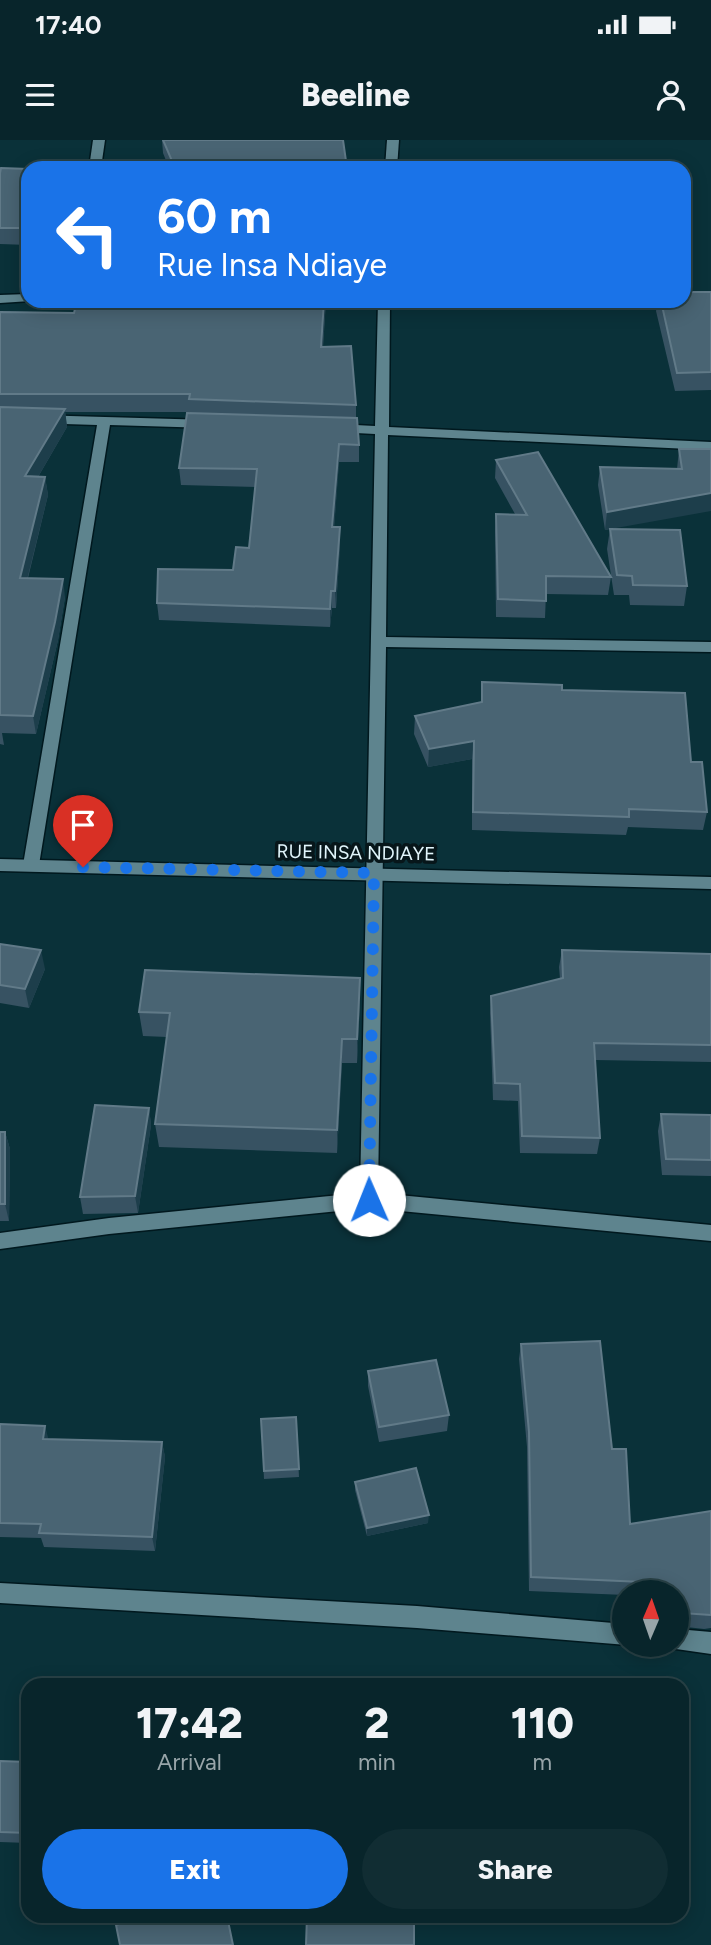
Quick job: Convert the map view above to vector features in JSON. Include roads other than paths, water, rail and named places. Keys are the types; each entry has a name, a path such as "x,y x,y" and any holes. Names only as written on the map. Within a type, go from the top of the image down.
{"street":[{"path":"96,161 99,140"},
{"path":"392,161 393,140"},
{"path":"0,299 21,298"},
{"path":"369,1200 384,308"},
{"path":"0,418 229,424"},
{"path":"31,866 104,420"},
{"path":"326,428 711,446"},
{"path":"377,642 711,647"},
{"name":"RUE INSA NDIAYE","path":"0,865 711,883"},
{"path":"0,1241 109,1226 369,1200 711,1233"},
{"path":"0,1593 417,1617 612,1634"},
{"path":"690,1641 711,1643"}]}
